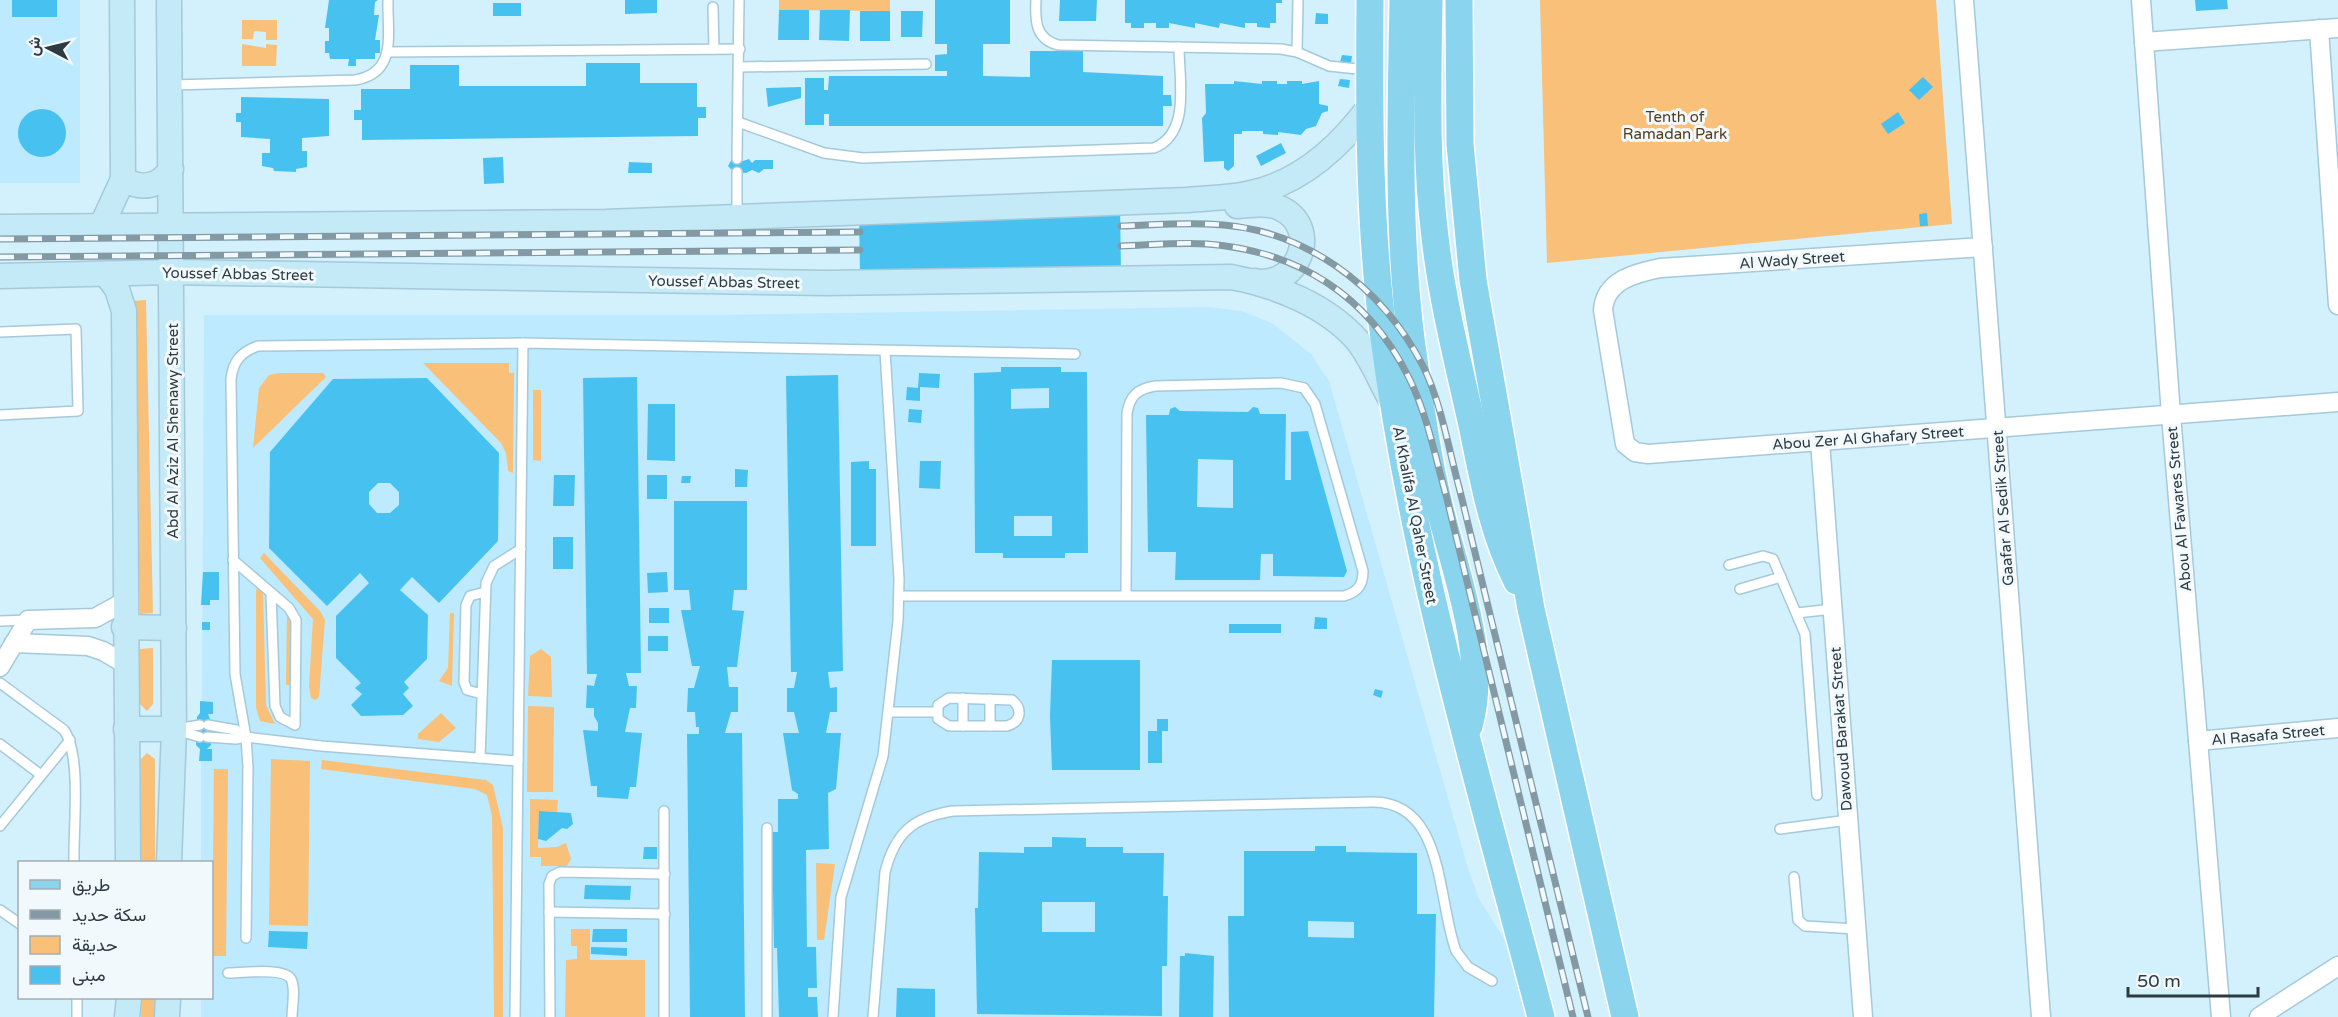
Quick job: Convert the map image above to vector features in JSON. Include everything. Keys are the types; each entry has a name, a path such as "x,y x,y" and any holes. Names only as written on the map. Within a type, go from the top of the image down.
{"main road":[{"path":"101,227 123,179 122,0"},
{"name":"Abd Al Aziz Al Shenawy Street","path":"169,0 170,227 173,272 174,628 174,729 169,861"},
{"name":"Al Khalifa Al Qaher Street","path":"1370,0 1370,106 1378,276 1394,404 1417,533 1541,1017"},
{"path":"1403,0 1401,148 1405,279 1428,449 1474,655 1475,694 1467,734"},
{"path":"1429,0 1429,170 1434,236 1442,284 1493,521 1505,558 1531,609"},
{"path":"1459,0 1460,144 1469,250 1531,609 1625,1017"},
{"path":"0,227 595,222 1187,200 1248,194 1285,182 1326,156 1348,136 1370,106"},
{"path":"123,179 137,186 153,185 167,176 171,169"},
{"path":"1187,200 1211,206 1272,205 1293,218 1302,241 1302,251 1294,267 1288,274 1271,282 1252,281"},
{"name":"Youssef Abbas Street","path":"0,276 173,272 826,284 1208,277 1252,281 1275,288 1311,306 1357,340 1394,404"},
{"path":"106,274 117,289 124,311 124,627 128,861"},
{"path":"124,627 174,628"},
{"path":"126,729 174,729"},
{"path":"128,1017 129,999"},
{"path":"167,1017 168,999"}],"street":[{"name":"Gaafar Al Sedik Street","path":"1964,0 2041,1017"},
{"name":"Abou Al Fawares Street","path":"2141,0 2171,415 2221,1017"},
{"path":"2144,42 2338,28"},
{"path":"2319,29 2338,305"},
{"name":"Al Wady Street","path":"1607,293 1633,274 1660,268 1983,247"},
{"name":"Abou Zer Al Ghafary Street","path":"1607,293 1603,310 1622,438 1629,448 1648,454 2338,402"},
{"name":"Dawoud Barakat Street","path":"1820,441 1863,1017"},
{"path":"0,667 28,620 95,618 124,602"},
{"path":"14,643 88,646 103,651 125,664"},
{"name":"Al Rasafa Street","path":"2198,741 2338,728"},
{"path":"2259,1017 2338,966"}],"lane":[{"path":"171,86 355,80 375,75 384,65 387,52 388,0"},
{"path":"737,159 739,0"},
{"path":"1036,0 1037,28 1043,38 1052,44 1281,49 1297,52 1329,66 1369,70"},
{"path":"1297,52 1298,0"},
{"path":"713,7 714,49"},
{"path":"738,122 806,148 853,157 1154,148 1169,140 1178,125 1179,47"},
{"path":"387,52 740,49"},
{"path":"739,67 926,64"},
{"path":"737,172 737,217"},
{"path":"0,332 76,330 78,411 0,415"},
{"path":"515,1017 523,343"},
{"path":"246,938 246,737 236,687 231,379 232,367 238,357 247,350 258,346 523,343 1075,354"},
{"path":"833,1017 845,878 879,778 890,712 899,596 885,351"},
{"path":"899,596 1126,596 1344,596 1359,588 1363,571 1315,404 1304,388 1281,383 1155,386 1144,388 1135,394 1129,403 1127,414 1126,596"},
{"path":"480,758 485,592 489,574 494,566 521,549"},
{"path":"1729,566 1770,557 1797,614 1806,641 1817,795"},
{"path":"233,560 289,608 297,626 295,725 280,717 275,706 271,593"},
{"path":"1740,589 1781,577"},
{"path":"482,694 467,690 464,682 466,605 470,596 485,592"},
{"path":"1797,614 1833,609"},
{"path":"0,621 28,620"},
{"path":"0,682 64,730 70,740 74,760 74,861"},
{"path":"963,698 1012,700 1019,708 1020,714 1013,724 963,726 943,724 936,712 942,700 963,698"},
{"path":"963,698 963,726"},
{"path":"990,699 990,726"},
{"path":"890,712 936,712"},
{"path":"174,729 204,725 236,730 246,737"},
{"path":"174,729 204,737 236,739 246,737 321,746 518,761"},
{"path":"0,826 70,740"},
{"path":"0,744 41,775"},
{"path":"873,1017 885,872 890,852 900,835 915,822 933,814 953,811 1373,802 1394,804 1413,815 1426,832 1456,951 1468,967 1492,981"},
{"path":"664,811 664,1017"},
{"path":"1780,829 1848,820"},
{"path":"767,828 767,1017"},
{"path":"550,1017 549,884 556,873 664,874"},
{"path":"1794,877 1798,920 1801,924 1856,929"},
{"path":"0,910 18,923"},
{"path":"549,912 665,914"},
{"path":"228,973 277,972 286,974 292,982 292,1017"},
{"path":"77,999 77,1017"}],"shaded area":[{"path":"0,0 80,0 80,183 0,183"},
{"path":"1208,307 1241,311 1272,323 1311,354 1329,381 1467,865 1479,899 1508,945 1527,1017 201,1017 201,999 213,999 213,861 201,861 201,761 200,749 196,745 197,717 202,701 204,315 724,315"}],"green space":[{"path":"779,0 890,0 890,11 779,10"},
{"name":"Tenth of Ramadan Park","path":"1540,0 1936,0 1952,224 1547,263"},
{"path":"242,20 277,20 277,40 266,40 266,32 254,31 253,39 242,39"},
{"path":"242,44 266,48 266,44 277,45 276,66 242,66"},
{"path":"146,300 153,613 140,614 132,301"},
{"path":"423,363 509,363 509,373 514,373 513,473 508,471 506,453 501,443"},
{"path":"323,373 326,377 253,448 259,388 269,375"},
{"path":"533,390 541,390 541,461 533,460"},
{"path":"264,553 320,611 325,620 319,697 315,700 311,698 309,687 313,619 260,558"},
{"path":"256,589 263,592 266,705 275,724 260,721 256,707"},
{"path":"450,613 454,613 452,686 439,681 448,668"},
{"path":"287,616 291,616 290,685 286,685"},
{"path":"153,648 153,704 147,711 140,704 140,649"},
{"path":"541,649 551,657 552,697 528,696 530,656"},
{"path":"528,706 554,707 553,792 527,792"},
{"path":"441,713 456,728 439,742 418,739 418,734"},
{"path":"147,753 155,759 155,861 141,861 140,760"},
{"path":"271,759 310,761 308,926 269,925"},
{"path":"322,760 486,780 493,785 503,828 503,1017 494,1017 492,816 487,795 475,789 321,769"},
{"path":"214,769 228,769 226,956 213,956"},
{"path":"530,799 558,800 557,812 539,811 538,848 557,847 566,843 571,859 567,866 541,866 541,857 530,857"},
{"path":"816,863 835,864 824,940 817,940"},
{"path":"571,929 590,929 590,960 645,960 645,1017 565,1017 566,960 577,959 577,946 571,946"},
{"path":"142,999 155,999 154,1017 141,1017"}],"building":[{"path":"12,0 57,0 57,17 12,17"},
{"path":"329,0 378,0 375,2 374,15 379,15 375,40 380,40 380,53 375,53 375,59 356,59 356,66 348,66 349,59 330,59 329,53 325,53 325,41 329,41 329,28 325,28"},
{"path":"625,0 657,0 657,13 625,14"},
{"path":"935,0 1010,0 1010,44 983,44 983,76 1030,77 1030,51 1083,51 1083,72 1163,76 1163,95 1171,95 1172,106 1163,106 1163,126 829,126 829,114 824,114 824,125 805,125 805,78 824,78 824,90 828,90 829,76 947,76 947,71 935,71 935,55 947,54 947,44 935,44"},
{"path":"1060,0 1097,0 1096,21 1059,21"},
{"path":"1125,0 1282,0 1282,3 1276,3 1276,23 1270,23 1270,28 1257,27 1257,23 1245,23 1245,28 1220,23 1219,28 1195,23 1195,28 1169,23 1169,28 1156,28 1156,23 1144,23 1144,28 1131,28 1131,23 1125,23"},
{"path":"2195,0 2227,0 2228,9 2196,11"},
{"path":"493,3 521,3 521,16 493,16"},
{"path":"779,10 809,10 809,40 778,40"},
{"path":"820,10 850,10 849,41 819,40"},
{"path":"860,11 890,11 890,41 860,41"},
{"path":"901,11 923,11 922,37 901,37"},
{"path":"1316,13 1328,14 1328,24 1315,24"},
{"path":"1342,55 1352,56 1351,64 1340,62"},
{"path":"586,63 640,63 640,83 697,83 697,107 706,107 706,118 698,118 698,136 362,140 362,120 354,120 354,110 361,110 361,89 410,89 410,65 459,65 459,86 586,86"},
{"path":"1923,77 1933,87 1919,100 1909,90"},
{"path":"1340,79 1350,80 1349,88 1338,86"},
{"path":"1234,81 1262,84 1262,81 1277,81 1277,84 1287,84 1287,81 1302,81 1302,84 1319,81 1319,104 1328,106 1328,111 1322,113 1316,126 1306,129 1301,135 1278,132 1278,135 1263,134 1263,131 1242,131 1242,134 1234,134 1234,166 1228,171 1224,168 1224,161 1204,162 1202,118 1206,113 1205,84 1234,84"},
{"path":"801,87 801,98 768,107 766,88"},
{"path":"241,97 329,99 329,136 302,138 302,151 307,151 307,167 296,169 296,172 274,171 273,168 262,166 262,153 270,153 270,139 241,137 241,122 236,122 236,113 241,113"},
{"path":"42,109 59,116 66,133 59,150 42,157 25,150 18,133 25,116"},
{"path":"1898,112 1905,123 1888,134 1881,124"},
{"path":"1281,143 1286,153 1261,166 1256,156"},
{"path":"503,157 504,183 484,184 483,158"},
{"path":"732,159 740,162 749,159 752,163 755,160 773,160 773,169 764,169 759,173 752,170 746,173 734,172 728,166"},
{"path":"629,162 652,163 652,173 628,173"},
{"path":"1120,204 1121,271 860,275 859,213"},
{"path":"1927,213 1928,226 1920,226 1919,214"},
{"path":"1001,367 1061,367 1061,372 1087,372 1088,553 1065,553 1065,558 1003,558 1003,553 975,553 974,373 1001,372","holes":["1049,388 1049,408 1011,409 1011,389","1014,516 1052,516 1052,536 1014,536"]},
{"path":"919,373 940,374 939,388 920,387 920,401 906,400 907,387 918,388"},
{"path":"838,375 843,671 828,672 830,688 837,687 837,712 830,712 826,733 841,733 836,789 828,793 829,849 806,850 807,947 816,947 817,988 808,988 808,997 817,997 818,1017 779,1017 777,948 774,948 772,832 778,832 778,799 798,799 798,794 792,790 783,733 799,733 794,712 787,712 787,688 794,688 797,672 791,672 786,376"},
{"path":"637,377 641,673 626,673 629,686 637,686 636,708 630,708 625,732 642,733 636,787 630,787 628,799 597,797 597,786 591,786 583,730 598,731 594,708 586,708 587,685 594,686 597,674 587,674 583,378"},
{"path":"427,378 499,453 498,541 439,603 412,577 400,590 428,615 427,659 404,682 409,688 403,694 413,706 403,715 361,716 351,705 362,694 355,688 361,683 336,658 336,616 369,583 360,573 327,606 269,548 270,452 333,379","holes":["378,483 390,483 399,492 399,505 390,513 377,513 369,504 369,492"]},
{"path":"648,404 675,404 675,461 647,460"},
{"path":"1175,407 1180,411 1248,412 1253,407 1258,408 1260,414 1286,414 1285,480 1291,480 1291,432 1308,431 1347,571 1344,577 1273,576 1273,554 1261,554 1260,580 1175,580 1176,552 1148,552 1146,415 1169,415 1170,409","holes":["1198,459 1233,460 1233,508 1197,507"]},
{"path":"909,409 922,410 921,423 908,422"},
{"path":"869,461 869,469 876,469 876,546 851,546 851,462"},
{"path":"920,461 941,461 940,489 919,488"},
{"path":"735,469 748,470 747,487 735,487"},
{"path":"554,475 575,475 574,506 553,506"},
{"path":"647,475 667,475 667,499 647,499"},
{"path":"682,476 691,476 690,483 681,483"},
{"path":"674,501 747,501 747,590 734,590 732,610 744,611 737,667 727,667 729,687 738,687 738,712 731,712 725,733 742,733 745,1017 690,1017 687,734 699,734 699,727 696,727 695,712 687,712 688,688 694,688 700,666 692,666 681,610 691,610 689,590 674,590"},
{"path":"553,537 573,537 573,569 553,569"},
{"path":"203,572 219,572 219,600 210,600 210,605 201,605"},
{"path":"667,572 668,592 648,593 647,573"},
{"path":"649,608 669,608 669,623 649,623"},
{"path":"1315,617 1327,618 1327,629 1314,629"},
{"path":"202,622 210,622 210,630 202,630"},
{"path":"1229,624 1281,624 1281,633 1229,633"},
{"path":"648,636 668,636 668,651 648,651"},
{"path":"1052,660 1140,660 1140,770 1052,770 1050,716"},
{"path":"1375,689 1383,691 1381,698 1373,695"},
{"path":"200,701 213,702 213,714 208,714 211,722 211,745 207,749 212,749 212,761 199,761 200,749 196,745"},
{"path":"1157,719 1168,719 1168,731 1162,731 1162,763 1148,763 1148,731 1157,731"},
{"path":"539,811 571,813 573,824 567,829 562,828 546,841 538,839"},
{"path":"1052,837 1086,838 1086,847 1123,847 1123,853 1164,853 1163,896 1168,896 1167,966 1162,966 1162,1016 977,1014 975,908 978,908 979,852 1024,853 1024,847 1052,847","holes":["1042,902 1095,902 1095,932 1042,932"]},
{"path":"1315,846 1346,846 1346,852 1417,853 1417,914 1436,914 1434,1017 1229,1017 1228,916 1244,916 1244,851 1315,851","holes":["1308,921 1354,922 1354,938 1308,937"]},
{"path":"644,847 657,847 657,859 643,859"},
{"path":"585,885 631,886 630,900 584,899"},
{"path":"593,929 627,929 627,942 592,942"},
{"path":"269,931 308,932 307,949 268,947"},
{"path":"591,947 627,948 627,956 591,954"},
{"path":"1185,953 1214,956 1213,1017 1179,1017 1180,956 1185,956"},
{"path":"897,988 935,989 935,1017 896,1017"}],"railway":[{"path":"1121,226 1207,224 1242,227 1275,236 1306,249 1335,266 1362,286 1407,338 1424,368 1445,429 1588,1017"},
{"path":"0,239 860,232"},
{"path":"1121,246 1207,244 1240,248 1271,256 1327,282 1373,323 1392,349 1415,392 1434,450 1573,1017"},
{"path":"0,257 860,250"}]}
